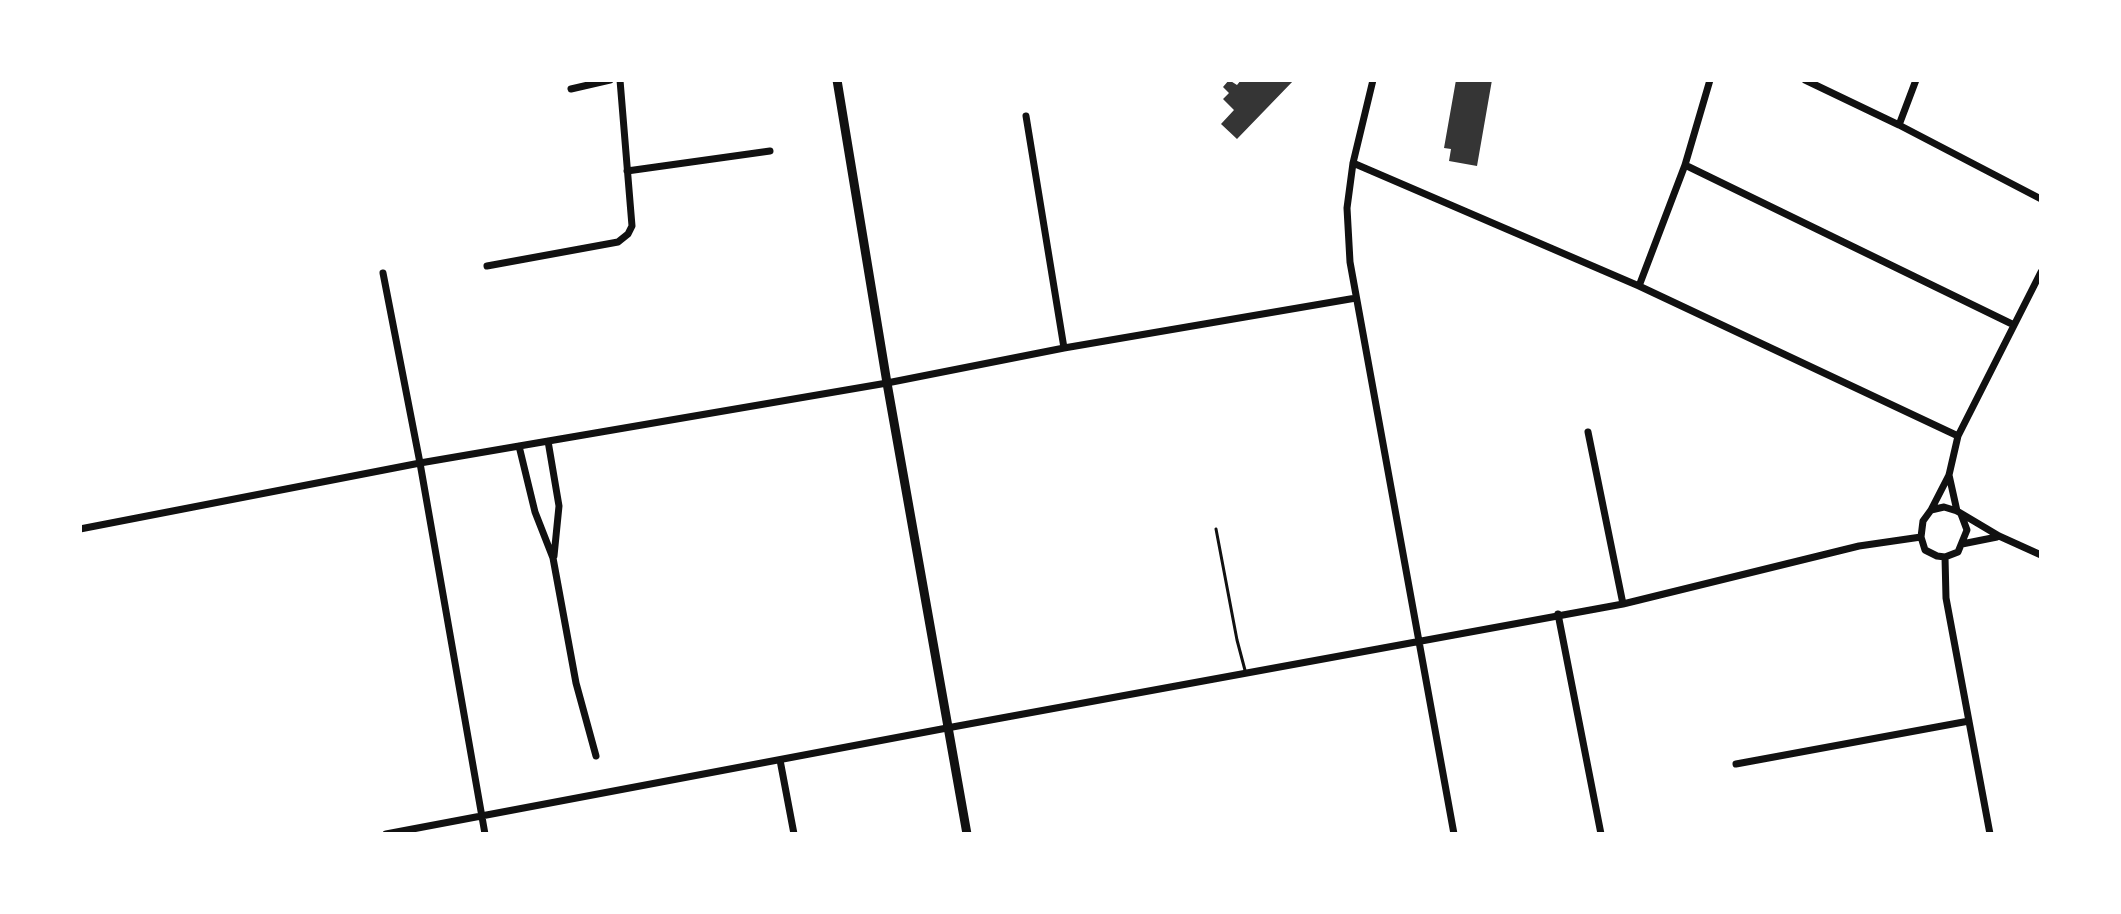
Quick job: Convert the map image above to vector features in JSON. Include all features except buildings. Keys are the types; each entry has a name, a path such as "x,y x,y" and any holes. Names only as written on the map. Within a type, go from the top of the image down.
{"street":[{"path":"571,89 610,80"},
{"path":"487,266 624,239 632,226 620,80"},
{"path":"837,80 967,834"},
{"path":"1373,80 1353,163 1347,208 1348,235 1356,298 1454,834"},
{"path":"1639,286 1685,165 1710,80"},
{"path":"1805,80 2041,199"},
{"path":"1899,125 1916,80"},
{"path":"1026,116 1064,348"},
{"path":"627,171 770,151"},
{"path":"1353,163 1639,286 1958,436"},
{"path":"1685,165 2014,325"},
{"path":"1949,475 1967,530 1958,552 1945,557 1925,550 1921,537 1923,521 1949,475 1958,436 2041,272"},
{"path":"383,273 420,463 485,834"},
{"path":"80,529 420,463 1356,298"},
{"path":"1588,432 1623,604"},
{"path":"548,441 559,506 553,558"},
{"path":"519,446 535,512 553,558 576,683 596,756"},
{"path":"1931,510 1944,507 1959,513 2041,555"},
{"path":"1962,544 1999,536"},
{"path":"386,834 1623,604 1859,546 1921,537"},
{"path":"1945,557 1946,598 1990,834"},
{"path":"1558,614 1601,834"},
{"path":"1736,764 1969,721"},
{"path":"780,760 794,834"}],"lane":[{"path":"1216,529 1246,674"}]}
